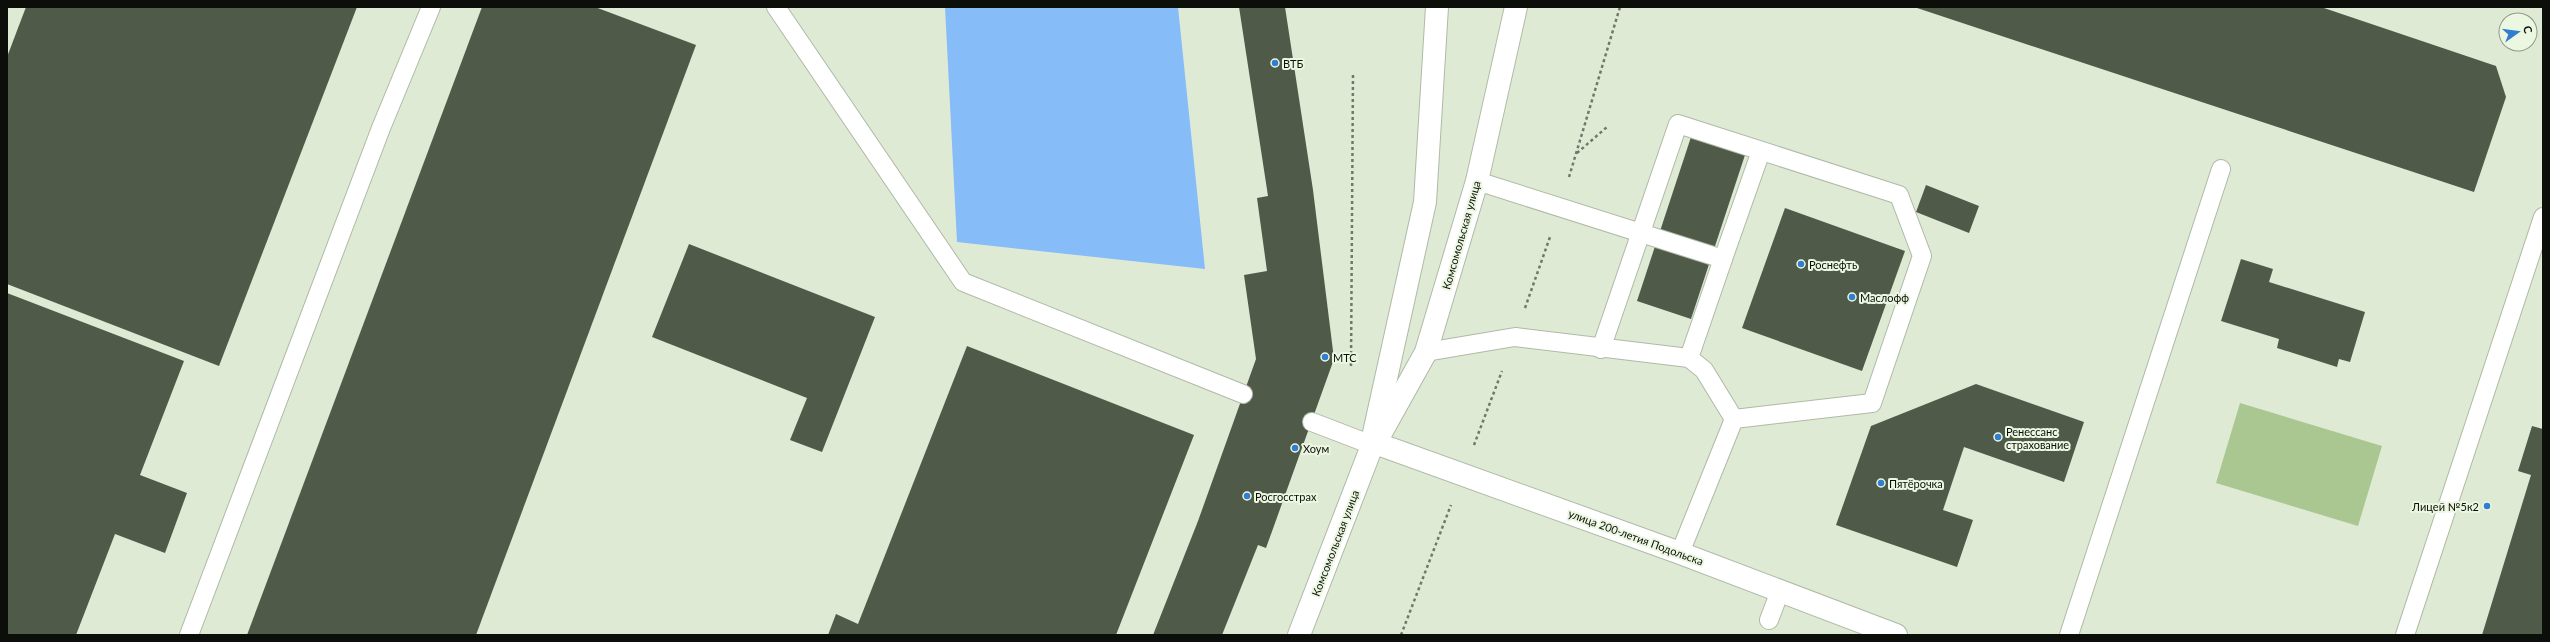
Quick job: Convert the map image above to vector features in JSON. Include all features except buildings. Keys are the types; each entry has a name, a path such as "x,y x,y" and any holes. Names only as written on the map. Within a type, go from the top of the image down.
{"main road":[{"name":"Комсомольская улица","path":"1372,446 1425,202 1437,7"},
{"name":"Комсомольская улица","path":"1299,635 1372,446 1426,352 1477,181 1516,7"},
{"name":"улица 200-летия Подольска","path":"1372,446 1680,553 1896,635"}],"lane":[{"path":"189,635 381,128 431,7"},
{"path":"776,7 963,282 1243,394"},
{"path":"1601,349 1678,124 1899,195 1922,256 1872,403 1734,419"},
{"path":"1689,358 1761,151"},
{"path":"2069,635 2221,169"},
{"path":"1477,181 1723,259"},
{"path":"2405,635 2543,217"},
{"path":"1426,352 1515,337 1601,349 1689,358 1704,370 1734,419"},
{"path":"1680,553 1734,419"},
{"path":"1312,422 1372,446"},
{"path":"1769,620 1780,591"}],"path":[{"path":"1352,73 1352,366"},
{"path":"1576,153 1607,127"}],"green space":[{"path":"2240,403 2382,446 2358,526 2216,483"}],"water":[{"path":"945,7 1178,7 1205,269 957,242"}],"place":[{"name":"ВТБ","path":"1275,63"},
{"name":"Роснефть","path":"1801,264"},
{"name":"Маслофф","path":"1852,297"},
{"name":"МТС","path":"1325,357"},
{"name":"Ренессанс страхование","path":"1998,437"},
{"name":"Хоум","path":"1295,448"},
{"name":"Пятёрочка","path":"1881,483"},
{"name":"Росгосстрах","path":"1247,496"},
{"name":"Лицей №5к2","path":"2487,506"}]}
